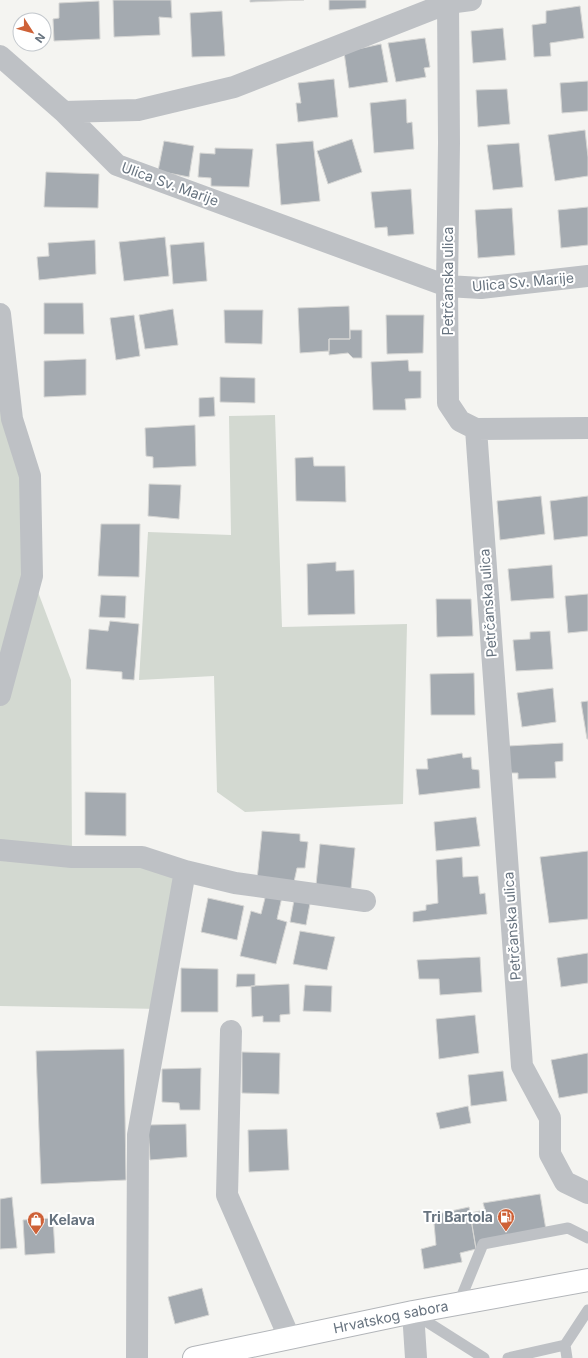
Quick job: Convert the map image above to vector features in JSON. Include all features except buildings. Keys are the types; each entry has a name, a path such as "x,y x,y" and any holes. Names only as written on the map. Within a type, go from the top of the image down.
{"main road":[{"name":"Hrvatskog sabora","path":"194,1358 262,1351 289,1337 413,1312 458,1305 588,1280"}],"street":[{"path":"64,112 138,110 234,87 448,2 471,0"},
{"name":"Petrčanska ulica","path":"448,2 448,403 460,421 476,429 522,1066 550,1118 550,1154 565,1182 588,1193"},
{"name":"Ulica Sv. Marije","path":"0,56 64,112 117,164 447,286 482,288 588,276"},
{"path":"0,314 12,419 30,476 32,576 0,695"},
{"path":"476,429 588,428"},
{"path":"0,850 72,857 142,857 185,871 235,883 365,901"},
{"path":"138,1358 138,1135 185,871"},
{"path":"231,1031 226,1195 289,1337"},
{"path":"413,1312 416,1358"}],"lane":[{"path":"458,1305 483,1244 568,1228 588,1238"},
{"path":"508,1358 565,1346 588,1310"},
{"path":"413,1312 484,1358"},
{"path":"565,1346 568,1358"}],"shaded area":[{"path":"0,314 32,576 71,680 72,857 185,871 161,1009 0,1006"},
{"path":"275,415 282,627 407,624 403,804 245,812 217,792 214,676 139,680 148,532 231,535 229,416"}],"place":[{"name":"Tri Bartola","path":"506,1232"},
{"name":"Kelava","path":"36,1235"}]}
